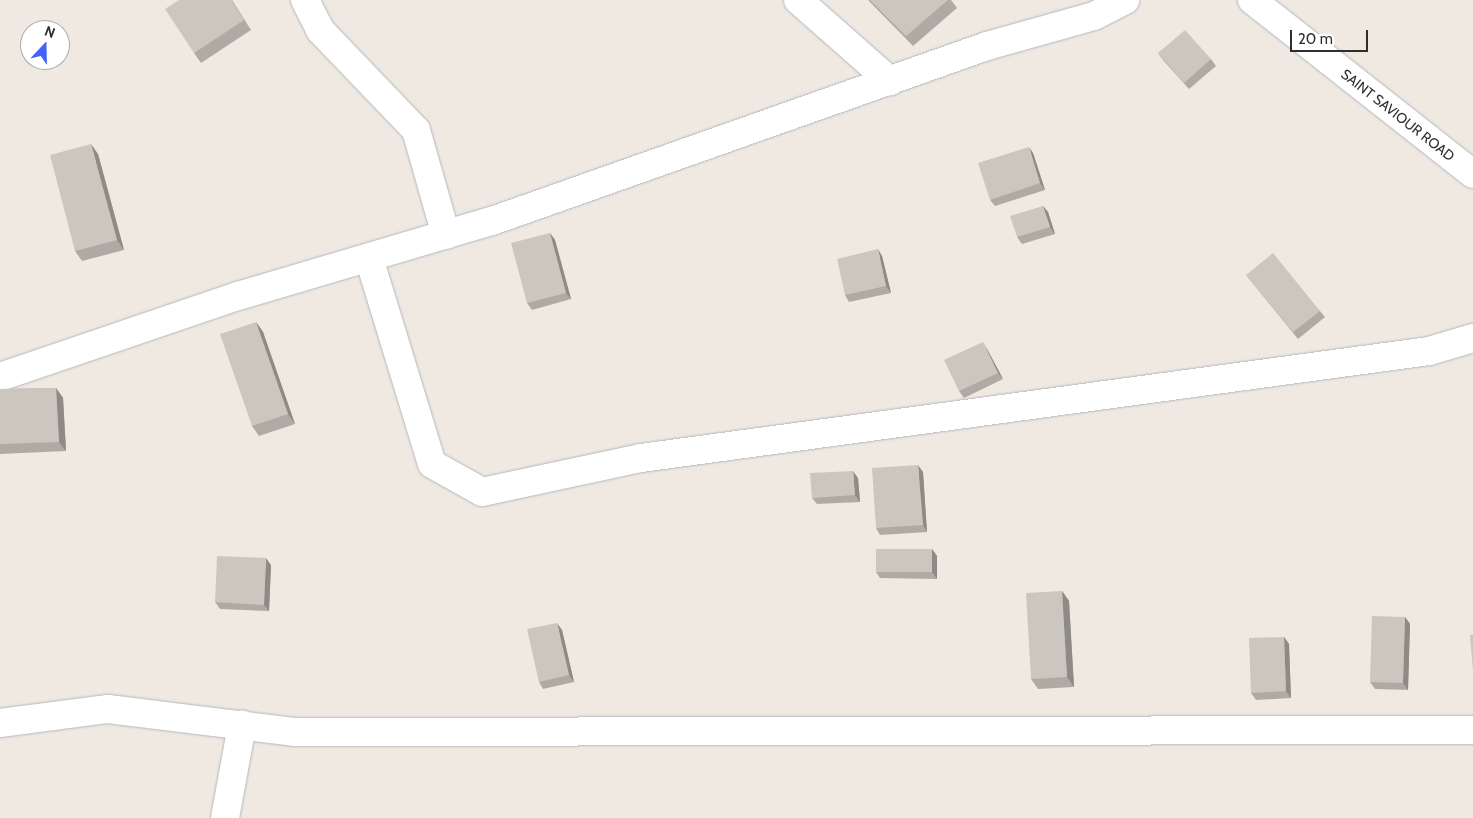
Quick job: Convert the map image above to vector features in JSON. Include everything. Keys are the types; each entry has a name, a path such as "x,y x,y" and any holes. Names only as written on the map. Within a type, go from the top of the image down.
{"street":[{"path":"305,0 320,30 416,130 446,235"},
{"path":"798,0 890,81"},
{"path":"0,377 238,296 446,235 987,46 1094,16 1125,0"},
{"name":"SAINT SAVIOUR ROAD","path":"1252,0 1473,174"},
{"path":"368,258 432,464 482,492 641,458 1428,351 1473,338"},
{"path":"0,723 108,709 296,732 1473,730"},
{"path":"225,818 242,725"}],"building":[{"path":"179,0 231,0 244,20 194,53 165,9"},
{"path":"870,0 948,0 906,36"},
{"path":"1185,30 1211,59 1184,83 1158,53"},
{"path":"91,144 117,240 75,251 50,155"},
{"path":"1029,147 1040,183 990,200 978,163"},
{"path":"1043,206 1050,227 1017,237 1010,216"},
{"path":"550,233 566,293 527,303 511,243"},
{"path":"878,249 886,286 845,295 837,259"},
{"path":"1273,253 1320,311 1293,332 1246,275"},
{"path":"256,322 288,414 252,426 220,334"},
{"path":"983,342 998,373 959,391 944,360"},
{"path":"56,388 59,442 0,444 0,389"},
{"path":"918,465 923,525 876,528 872,468"},
{"path":"853,471 855,495 812,498 810,473"},
{"path":"876,549 932,549 932,572 876,572"},
{"path":"217,556 266,558 264,605 215,602"},
{"path":"1062,591 1067,677 1031,679 1026,593"},
{"path":"1372,616 1405,617 1403,683 1370,682"},
{"path":"557,623 569,675 539,682 527,629"},
{"path":"1470,635 1473,635 1473,672"},
{"path":"1284,637 1286,691 1251,693 1249,638"}]}
